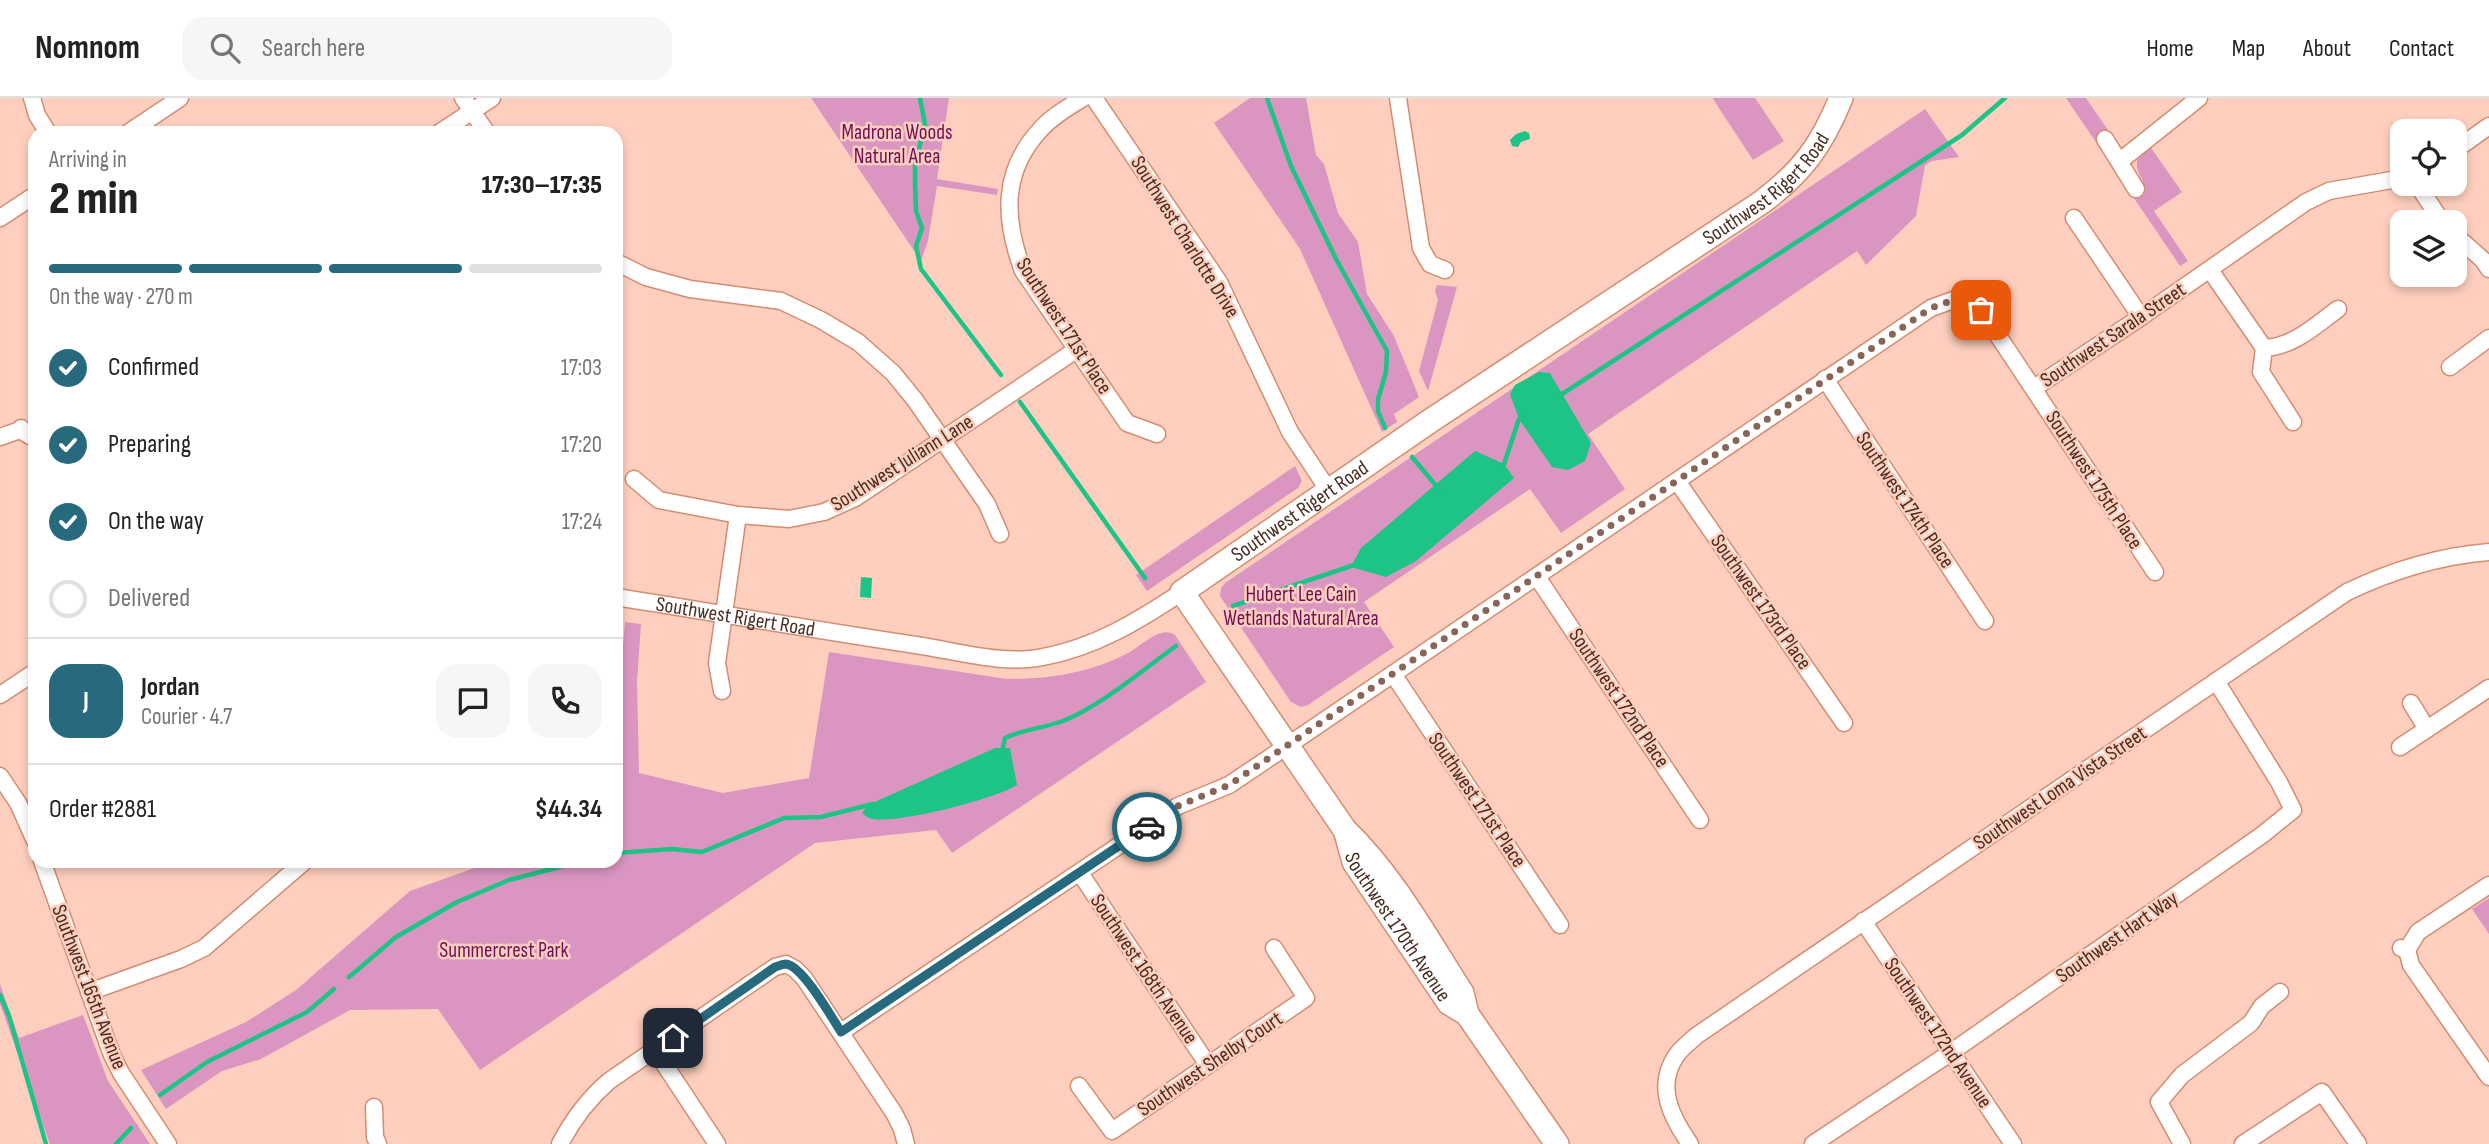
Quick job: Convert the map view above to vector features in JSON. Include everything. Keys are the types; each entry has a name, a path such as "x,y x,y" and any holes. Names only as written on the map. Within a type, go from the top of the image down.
{"main road":[{"name":"Southwest Rigert Road","path":"1182,592 1773,194 1801,169 1826,131 1841,98"},
{"name":"Southwest 170th Avenue","path":"1182,592 1345,830 1369,853 1388,880 1462,993 1467,1014 1557,1144"}],"street":[{"path":"32,98 44,126"},
{"path":"138,126 180,98"},
{"path":"446,126 468,105 492,98"},
{"name":"Southwest 171st Place","path":"1083,98 1040,129 1020,159 1011,188 1008,214 1012,243 1023,271 1127,423 1157,434"},
{"name":"Southwest Charlotte Drive","path":"1094,98 1219,282 1290,432 1329,491"},
{"path":"1398,98 1421,248 1430,264 1445,270"},
{"path":"2120,161 2199,98"},
{"path":"468,105 482,126"},
{"path":"2467,142 2489,127"},
{"path":"2105,139 2136,189"},
{"name":"Southwest Sarala Street","path":"841,1032 1178,806 1229,785 1931,308 1956,299 1981,310 2034,388 2306,202 2329,191 2390,180"},
{"path":"0,218 28,200"},
{"path":"2074,218 2141,317"},
{"path":"2467,246 2489,269"},
{"path":"623,265 646,276 690,289 780,301 821,320 858,342 893,373 943,439 987,504 1000,534"},
{"path":"2210,270 2264,348 2261,372 2293,422"},
{"path":"2264,348 2279,348 2338,309"},
{"path":"2450,367 2489,338"},
{"name":"Southwest Juliann Lane","path":"634,479 659,500 738,515 789,519 824,512 855,498 1076,350"},
{"name":"Southwest 174th Place","path":"1825,379 1985,621"},
{"name":"Southwest 175th Place","path":"2034,388 2155,572"},
{"path":"0,437 20,429 28,434"},
{"name":"Southwest 173rd Place","path":"1677,481 1844,723"},
{"path":"722,691 717,663 738,515"},
{"name":"Southwest Loma Vista Street","path":"1689,1144 1672,1118 1667,1101 1667,1082 1676,1056 1696,1036 2347,592 2427,561 2459,554 2489,552"},
{"name":"Southwest 172nd Place","path":"1537,577 1700,820"},
{"name":"Southwest Rigert Road","path":"623,598 990,656 1041,658 1105,638 1182,592"},
{"name":"Southwest 171st Place","path":"1393,674 1560,925"},
{"path":"0,695 28,677"},
{"name":"Southwest Hart Way","path":"1813,1144 2262,835 2293,810 2279,782 2216,681"},
{"path":"2400,747 2489,688"},
{"path":"2411,703 2427,729"},
{"path":"0,776 18,803 28,825"},
{"name":"Southwest 165th Avenue","path":"45,868 121,1073 168,1144"},
{"path":"89,992 204,948 297,868"},
{"name":"Southwest 168th Avenue","path":"1080,873 1208,1065"},
{"path":"2489,884 2418,932 2404,949 2411,965 2489,1077"},
{"name":"Southwest 172nd Avenue","path":"1863,922 2013,1144"},
{"name":"Southwest Shelby Court","path":"1079,1086 1111,1131 1306,998 1274,948"},
{"path":"560,1144 573,1119 588,1100 609,1081 775,967 786,964 795,968 804,978 841,1032 894,1113 906,1144"},
{"path":"2182,1144 2159,1102 2182,1076 2250,1023 2262,1006 2280,992"},
{"path":"655,1050 717,1144"},
{"path":"2243,1144 2322,1093 2358,1144"},
{"path":"374,1107 375,1137 378,1144"}],"green space":[{"name":"Madrona Woods Natural Area","path":"811,98 949,98 937,179 998,189 997,195 937,186 928,241 921,261"},
{"path":"1250,98 1306,98 1316,155 1324,164 1338,213 1358,242 1367,294 1394,336 1419,397 1394,414 1397,422 1382,432 1300,249 1214,123"},
{"path":"1714,98 1755,98 1784,141 1753,160"},
{"path":"2066,98 2086,98 2108,130 2096,138 2131,189 2143,181 2137,162 2149,145 2182,192 2154,211 2188,261 2180,266"},
{"name":"Hubert Lee Cain Wetlands Natural Area","path":"1925,109 1959,157 1932,161 1925,165 1916,216 1866,265 1857,251 1588,434 1625,489 1561,533 1530,489 1364,602 1394,647 1308,705 1301,707 1291,702 1220,596 1225,583"},
{"path":"1437,285 1457,287 1428,391 1419,371 1438,300 1435,291"},
{"path":"1295,466 1302,481 1298,488 1147,591 1136,575"},
{"name":"Summercrest Park","path":"625,622 641,624 637,681 639,773 723,793 809,778 829,652 1007,679 1023,679 1069,674 1099,666 1128,653 1157,634 1169,633 1175,635 1206,682 952,853 936,830 815,843 480,1070 438,1009 350,1010 261,1059 222,1071 166,1109 141,1070 246,1022 296,990 410,891 474,868 623,868"},
{"path":"2489,898 2489,934 2472,909"},
{"path":"0,984 19,1038 83,1015 108,1081 150,1144 50,1144 0,1004"}],"shaded area":[{"path":"1525,131 1529,133 1530,139 1521,142 1518,147 1512,146 1510,140"},
{"path":"1539,372 1550,373 1591,443 1585,461 1568,470 1552,467 1519,419 1510,394 1515,385"},
{"path":"1475,451 1504,464 1514,478 1416,561 1386,577 1351,567 1361,548"},
{"path":"861,577 872,578 871,598 860,597"},
{"path":"995,748 1010,748 1017,785 989,797 902,818 872,819 862,813 868,805"}],"waterway":[{"path":"920,98 925,124 915,166 915,183 916,211 922,228 916,246 921,269 1001,375"},
{"path":"1267,98 1291,166 1336,259 1387,351 1386,372 1378,399 1378,411 1385,428"},
{"path":"1559,396 1962,135 2005,98"},
{"path":"1020,402 1145,578"},
{"path":"1501,466 1519,419 1524,416"},
{"path":"1412,457 1438,488"},
{"path":"1233,606 1354,565"},
{"path":"1002,752 1005,738 1078,714 1107,697 1176,646"},
{"path":"623,852 672,849 702,852 784,818 821,817 873,804"},
{"path":"349,977 396,937 457,902 509,880 556,868"},
{"path":"160,1095 207,1062 307,1012 334,989"},
{"path":"0,995 9,1016 46,1144"},
{"path":"116,1144 131,1128"}],"way so far":[{"path":"1147,827 1178,806 1229,785 1931,308 1956,299 1981,310"}],"route":[{"path":"673,1038 775,967 786,964 795,968 804,978 841,1032 1147,827"}]}
